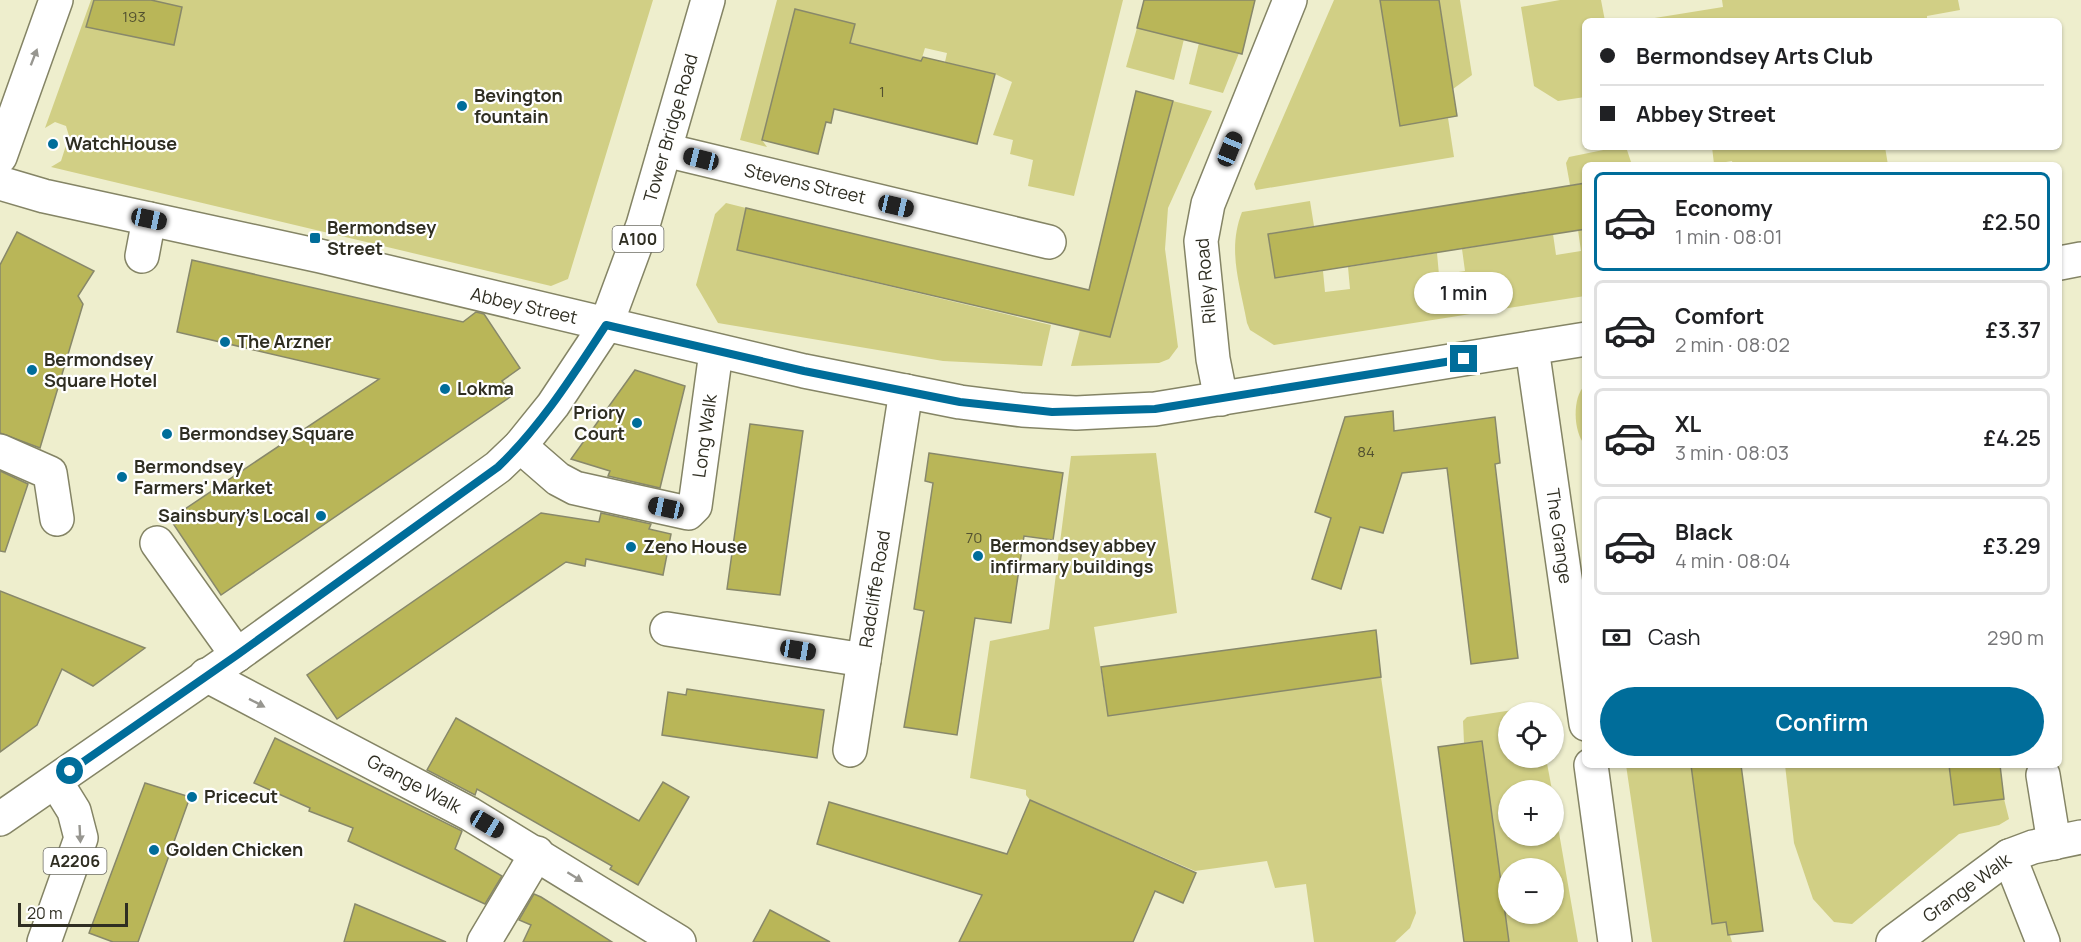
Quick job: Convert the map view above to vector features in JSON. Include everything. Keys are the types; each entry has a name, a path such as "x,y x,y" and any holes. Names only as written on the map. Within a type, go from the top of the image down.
{"main road":[{"path":"0,157 56,0"},
{"name":"Tower Bridge Road","path":"0,819 237,655 498,467 520,446 553,405 606,325 638,242 708,0"},
{"name":"Riley Road","path":"1221,399 1213,359 1201,229 1208,204 1290,0"},
{"name":"Stevens Street","path":"665,150 1049,242"},
{"name":"Abbey Street","path":"0,183 44,196 320,256 716,352 960,402 1076,413 1155,409 1582,340"},
{"path":"142,256 149,219"},
{"path":"2062,263 2081,259"},
{"name":"The Grange","path":"1532,348 1582,696"},
{"name":"Long Walk","path":"520,446 558,479 575,488 688,513 695,506 716,352"},
{"name":"Radcliffe Road","path":"667,629 864,660 906,391"},
{"path":"0,451 50,473 57,519"},
{"path":"157,543 237,655"},
{"path":"850,750 864,660"},
{"name":"Grange Walk","path":"206,675 450,803 537,853 679,942"},
{"path":"1591,768 1615,942"},
{"path":"2043,775 2067,840"},
{"name":"A2206","path":"44,942 81,838 74,811 56,782"},
{"name":"Grange Walk","path":"1893,942 2009,856 2067,840"},
{"path":"484,942 537,853"},
{"path":"2009,856 2043,942"}],"shaded area":[{"path":"91,0 653,0 568,279 551,286 51,167 61,161 69,136 66,126 55,122 45,128"},
{"path":"777,0 1123,0 1074,196 1028,186 1033,160 1010,154 1013,140 993,135 1012,82 995,74 945,62 947,53 925,48 921,61 850,43 854,24 795,9 762,140 767,147 740,140"},
{"path":"1334,0 1380,0 1401,125 1448,118 1454,157 1256,190 1254,184"},
{"path":"1439,0 1460,0 1472,75 1453,89"},
{"path":"1560,0 1601,0 1604,18 1582,18 1582,97 1558,101 1534,86 1521,7"},
{"path":"1722,0 1958,0 1960,10 1927,16 1927,18 1655,18 1723,7"},
{"path":"1137,28 1184,39 1174,80 1126,67"},
{"path":"1199,43 1239,53 1223,93 1189,84"},
{"path":"1173,101 1212,111 1168,208 1165,249 1178,347 1169,359 1159,363 1071,366 1080,330 1110,337"},
{"path":"1603,150 1627,150 1631,162 1582,162 1582,183 1570,185 1566,163 1569,157"},
{"path":"1712,150 1886,150 1888,162 1732,161 1714,162"},
{"path":"1310,201 1314,226 1268,234 1276,278 1323,271 1325,292 1350,289 1348,267 1437,253 1439,275 1465,271 1462,249 1553,234 1556,255 1581,251 1578,230 1582,229 1582,296 1274,345 1250,330 1247,323 1235,254 1235,240 1242,212"},
{"path":"726,203 746,208 737,250 1051,325 1042,366 943,361 718,323 696,285 715,214"},
{"path":"1581,390 1582,440 1576,423 1576,406"},
{"path":"1156,453 1177,613 1094,627 1108,716 1381,677 1416,913 1410,928 1395,942 1314,942 1306,884 1275,888 1267,861 1195,871 1030,800 1026,795 1026,790 970,778 990,641 1049,629 1071,456"},
{"path":"1498,712 1498,768 1548,768 1550,780 1498,780 1498,846 1561,846 1563,858 1498,858 1498,860 1482,741 1464,743 1463,721 1467,717"},
{"path":"1626,768 1691,768 1712,923 1726,922 1732,942 1652,942"},
{"path":"1785,768 1949,768 1954,805 2004,799 2009,819 1999,825 1959,834 1852,924 1834,922 1813,899 1794,843"},
{"path":"1564,862 1578,942 1509,942 1507,924 1564,924"}],"building":[{"path":"94,0 151,0 182,7 174,45 86,27"},
{"path":"1144,0 1255,0 1242,54 1137,28"},
{"path":"1380,0 1439,0 1457,116 1400,126"},
{"path":"795,9 855,24 850,43 921,61 923,57 995,74 977,144 834,109 831,123 826,122 818,154 762,140"},
{"path":"1136,91 1173,101 1110,337 737,250 746,208 1089,290"},
{"path":"1582,184 1582,230 1275,278 1268,234"},
{"name":"Bermondsey Square Hotel","path":"17,232 94,271 78,296 83,304 40,448 0,433 0,265"},
{"path":"192,260 463,322 476,312 484,314 520,368 502,381 513,395 221,595 170,519 379,379 177,332"},
{"name":"Priory Court","path":"635,370 685,386 660,488 608,476 610,471 571,459"},
{"path":"1393,411 1394,431 1495,417 1500,463 1495,464 1518,658 1471,664 1447,468 1402,473 1383,533 1360,527 1341,589 1312,579 1331,518 1315,512 1345,417"},
{"path":"750,424 803,431 780,595 727,589"},
{"path":"929,453 1063,473 1053,540 1024,536 1011,623 975,618 957,735 904,727 924,611 914,609 933,483 925,481"},
{"path":"0,471 28,484 5,552 0,551"},
{"path":"541,513 599,522 601,513 651,524 649,529 671,534 663,575 586,559 585,566 566,562 337,719 307,675"},
{"path":"0,591 145,648 93,686 62,669 37,725 0,752"},
{"path":"1376,630 1381,677 1108,716 1101,667"},
{"path":"687,689 824,710 817,758 662,735 668,692 686,695"},
{"path":"456,718 639,821 663,782 689,797 638,885 610,869 612,866 477,789 475,795 427,770"},
{"path":"275,738 462,831 455,849 502,876 485,904 348,841 353,828 309,811 310,808 254,783"},
{"path":"1482,741 1498,860 1498,924 1507,924 1509,942 1464,942 1438,747"},
{"path":"1691,768 1741,768 1763,931 1728,935 1726,922 1712,924"},
{"path":"1949,768 2000,768 2004,799 1954,805"},
{"path":"145,783 190,797 138,942 113,942 89,933"},
{"path":"1030,800 1196,873 1183,903 1155,891 1133,942 959,942 982,895 817,844 829,802 1007,854"},
{"path":"534,894 612,942 523,942 531,925 519,920"},
{"path":"355,904 446,942 344,942"},
{"path":"770,910 830,942 753,942"}],"place":[{"name":"Bevington fountain","path":"462,106"},
{"name":"WatchHouse","path":"53,144"},
{"name":"Bermondsey Street","path":"315,238"},
{"name":"The Arzner","path":"225,342"},
{"name":"Bermondsey Square Hotel","path":"32,370"},
{"name":"Lokma","path":"445,389"},
{"name":"Priory Court","path":"637,423"},
{"name":"Bermondsey Square","path":"167,434"},
{"name":"Bermondsey Farmers' Market","path":"122,477"},
{"name":"Sainsbury's Local","path":"321,516"},
{"name":"Zeno House","path":"631,547"},
{"name":"Bermondsey abbey infirmary buildings","path":"978,556"},
{"name":"Pricecut","path":"192,797"},
{"name":"Golden Chicken","path":"154,850"}],"route":[{"path":"70,771 237,655 498,467 520,446 553,405 606,325 684,345 960,402 1022,410 1076,413 1155,409 1464,359"}]}
